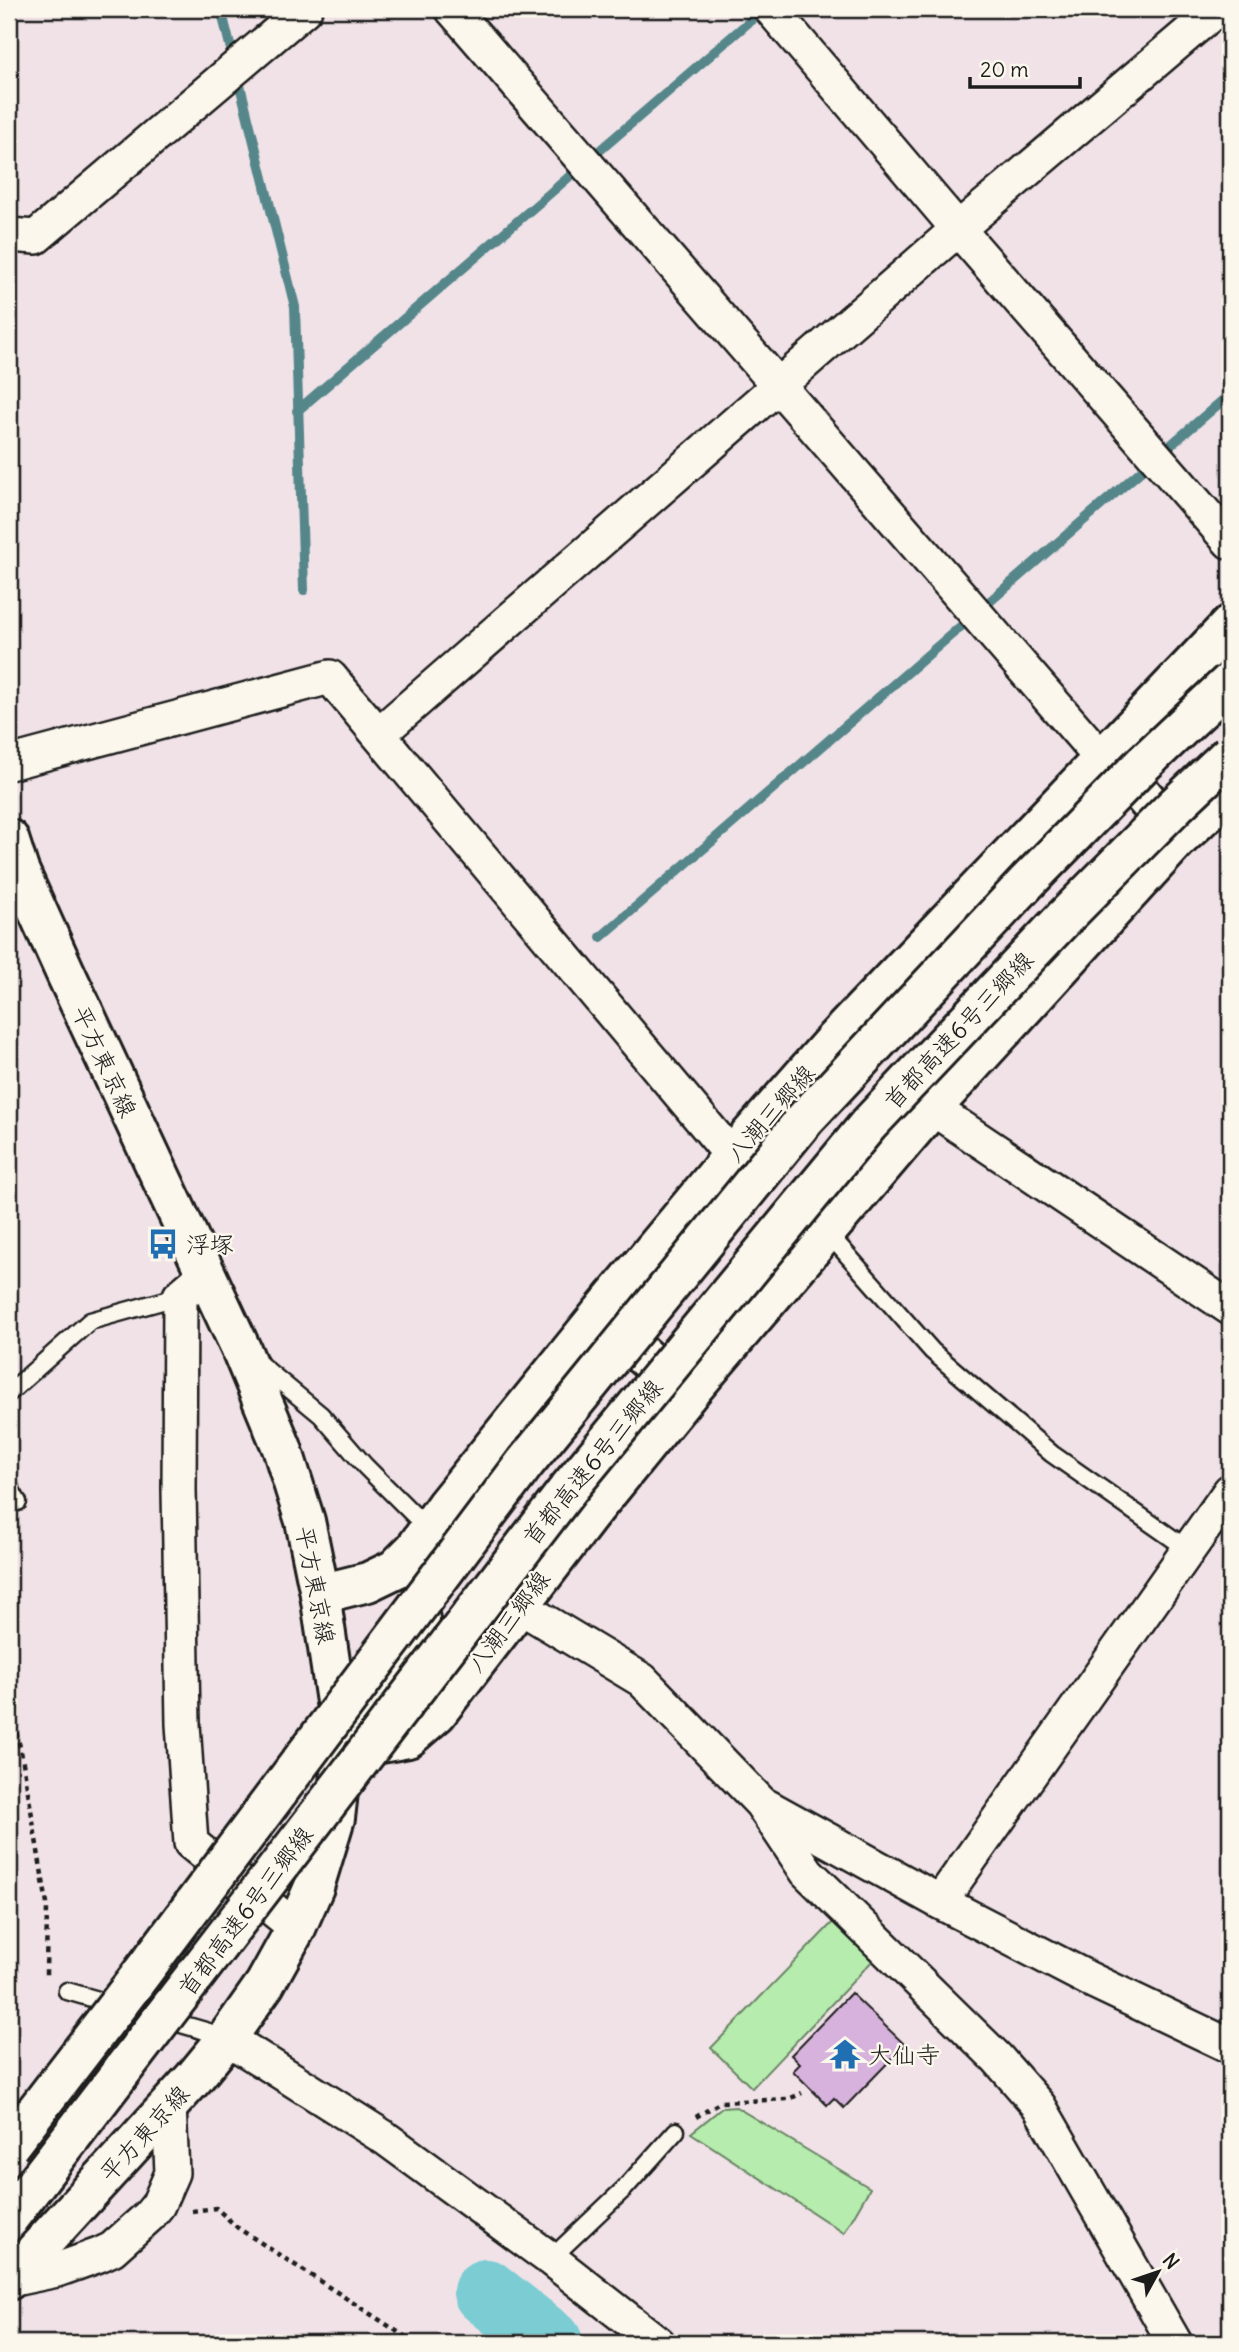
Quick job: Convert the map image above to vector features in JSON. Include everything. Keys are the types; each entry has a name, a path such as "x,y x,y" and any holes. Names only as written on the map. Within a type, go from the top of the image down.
{"main road":[{"name":"八潮三郷線","path":"320,1594 368,1582 395,1569 415,1549 598,1317 835,1039 1230,625"},
{"name":"首都高速6号三郷線","path":"9,2146 136,1982 525,1463 805,1119 1028,881 1144,763 1230,682"},
{"name":"首都高速6号三郷線","path":"9,2218 569,1488 868,1125 1063,919 1230,754"},
{"path":"1104,755 1179,838"},
{"name":"八潮三郷線","path":"343,1749 408,1738 438,1713 590,1514 687,1395 932,1108 1179,838 1230,791"},
{"name":"平方東京線","path":"9,839 19,870 65,972 193,1285 241,1349 282,1448 305,1521 320,1594 343,1749 335,1818 314,1887 296,1928 265,1984 227,2038 9,2280"},
{"path":"598,1317 687,1395"},
{"path":"343,1749 395,1670 527,1405"}],"street":[{"path":"9,235 36,237 305,9"},
{"path":"452,9 1104,755"},
{"path":"771,9 1230,542"},
{"path":"380,733 958,229 1217,9"},
{"path":"9,763 330,677 380,733 733,1156"},
{"path":"932,1108 1230,1308"},
{"path":"193,1285 179,1489 183,1724 191,1843 296,1928"},
{"path":"940,1902 1230,1491"},
{"path":"519,1606 642,1680 761,1804 807,1872 997,2058 1039,2106 1175,2343"},
{"path":"761,1804 940,1902 1089,1979 1230,2046"},
{"path":"227,2038 385,2138 552,2260 658,2343"},
{"path":"9,2280 57,2270 99,2255 112,2249 149,2216 158,2205 172,2173 169,2105"}],"lane":[{"path":"827,1232 932,1351 1052,1454 1189,1550"},
{"path":"9,1393 90,1321 193,1285"},
{"path":"241,1349 321,1415 365,1466 429,1530"},
{"path":"9,1487 18,1502"},
{"path":"67,1991 227,2038"},
{"path":"552,2260 625,2188 676,2131"}],"path":[{"path":"9,1703 21,1751 47,1904 46,1985 67,1991"},
{"path":"692,2119 721,2102 789,2099 802,2092"},
{"path":"149,2216 216,2208 238,2228 415,2343"}],"green space":[{"path":"836,1919 876,1957 752,2088 711,2048"},
{"path":"736,2107 870,2188 844,2233 691,2133 722,2108"}],"building":[{"path":"851,1993 905,2045 844,2108 834,2098 827,2105 793,2071 800,2064 791,2055"}],"waterway":[{"path":"221,9 295,307 304,590"},
{"path":"297,411 764,9"},
{"path":"601,937 1230,394"},
{"path":"1226,2019 1230,2012"},
{"path":"486,2292 550,2343"}],"place":[{"name":"浮塚","path":"163,1244"},
{"name":"大仙寺","path":"845,2054"}]}
